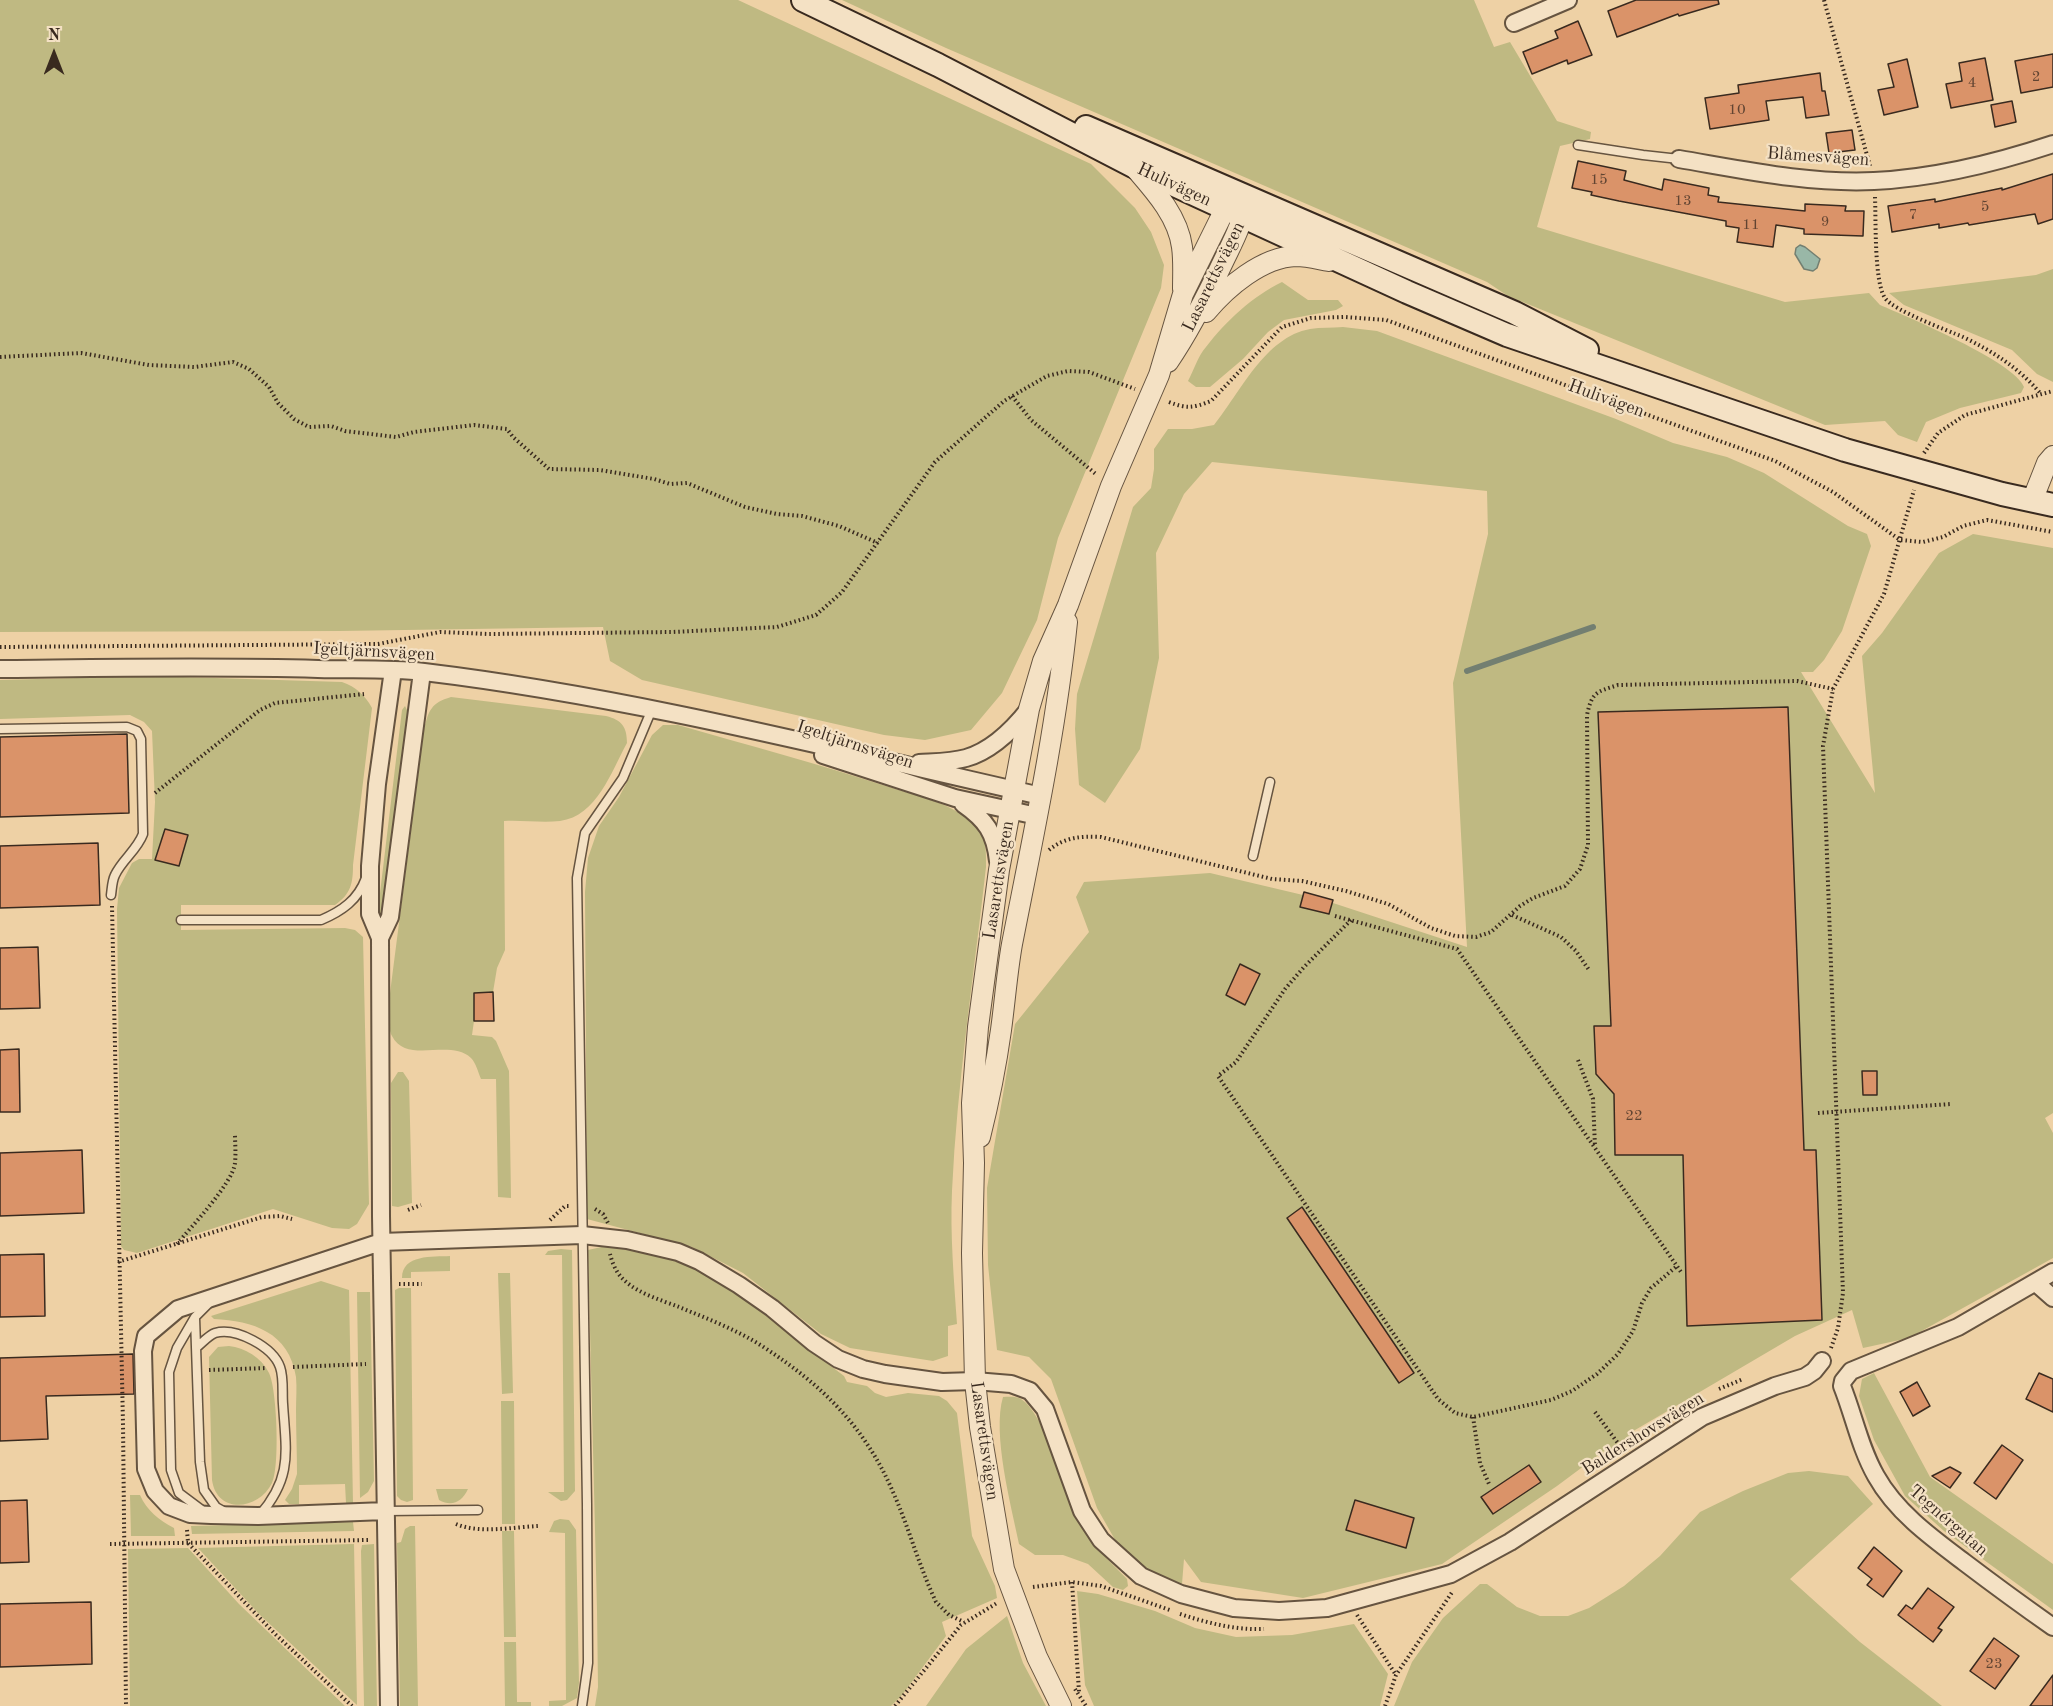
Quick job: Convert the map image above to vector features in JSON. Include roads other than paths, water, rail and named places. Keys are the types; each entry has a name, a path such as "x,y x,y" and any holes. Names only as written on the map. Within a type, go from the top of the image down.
{"main road":[{"name":"Hulivägen","path":"803,0 938,65 1133,166 1341,262 1507,335 1845,450 2043,503"},
{"name":"Hulivägen","path":"938,65 1515,313 1650,383"}],"street":[{"path":"1514,23 1568,0"},
{"name":"Blåmesvägen","path":"1679,159 1793,178 1874,181 1953,171 2018,156 2053,144"},
{"path":"1133,166 1157,193 1174,222 1182,245 1183,294"},
{"name":"Lasarettsvägen","path":"1062,1706 1037,1657 1004,1569 982,1438 975,1381 972,1253 974,1163 972,1103 978,1027 999,870 1029,709 1043,661 1068,605 1111,486 1159,375 1183,294 1245,195"},
{"name":"Lasarettsvägen","path":"1159,375 1187,335 1234,213"},
{"path":"1187,335 1219,297 1248,274 1276,260 1296,256 1341,262"},
{"path":"2043,503 2047,463 2053,456"},
{"name":"Lasarettsvägen","path":"974,1163 990,1094 1012,948 1041,796 1063,658 1068,605"},
{"name":"Igeltjärnsvägen","path":"0,669 244,667 422,672 652,709 1041,796"},
{"path":"389,1706 381,1242 380,938 370,914 370,866 377,784 393,670"},
{"path":"380,938 390,917 422,672"},
{"name":"Igeltjärnsvägen","path":"900,764 968,758 990,746 1013,729 1029,709"},
{"name":"Igeltjärnsvägen","path":"742,729 955,798 1037,816"},
{"name":"Igeltjärnsvägen","path":"955,798 980,816 990,830 996,845 999,870"},
{"name":"Baldershovsvägen","path":"385,1511 231,1516 190,1514 169,1506 155,1491 146,1469 143,1351 146,1336 178,1309 381,1242 582,1235 627,1240 678,1252 699,1261 739,1285 838,1359 863,1369 942,1382 975,1381 1011,1384 1030,1391 1045,1409 1082,1511 1101,1540 1141,1576 1181,1594 1234,1608 1279,1611 1327,1608 1451,1574 1510,1542 1702,1417 1775,1386 1805,1377 1822,1361"},
{"path":"2053,1272 2036,1283 2053,1298"},
{"name":"Tegnérgatan","path":"2036,1283 1958,1327 1851,1371 1842,1386 1859,1438 1876,1477 1894,1502 1940,1544 2053,1627"}],"lane":[{"name":"Blåmesvägen","path":"1578,145 1679,159"},
{"path":"582,1706 588,1663 577,878 585,833 622,778 652,709"},
{"path":"0,729 127,727 137,731 141,739 143,834 140,842 117,873 111,895"},
{"path":"1253,856 1270,782"},
{"path":"181,920 321,920 339,913 356,897 370,866"},
{"path":"211,1515 179,1493 171,1470 169,1372 177,1348 195,1317 215,1296"},
{"path":"195,1317 199,1451 204,1490 216,1507 231,1516"},
{"path":"197,1347 214,1333 230,1333 254,1340 273,1355 281,1368 287,1456 283,1478 273,1500 258,1516"},
{"path":"385,1511 478,1510"}],"waterway":[{"path":"1467,671 1593,627"}]}
